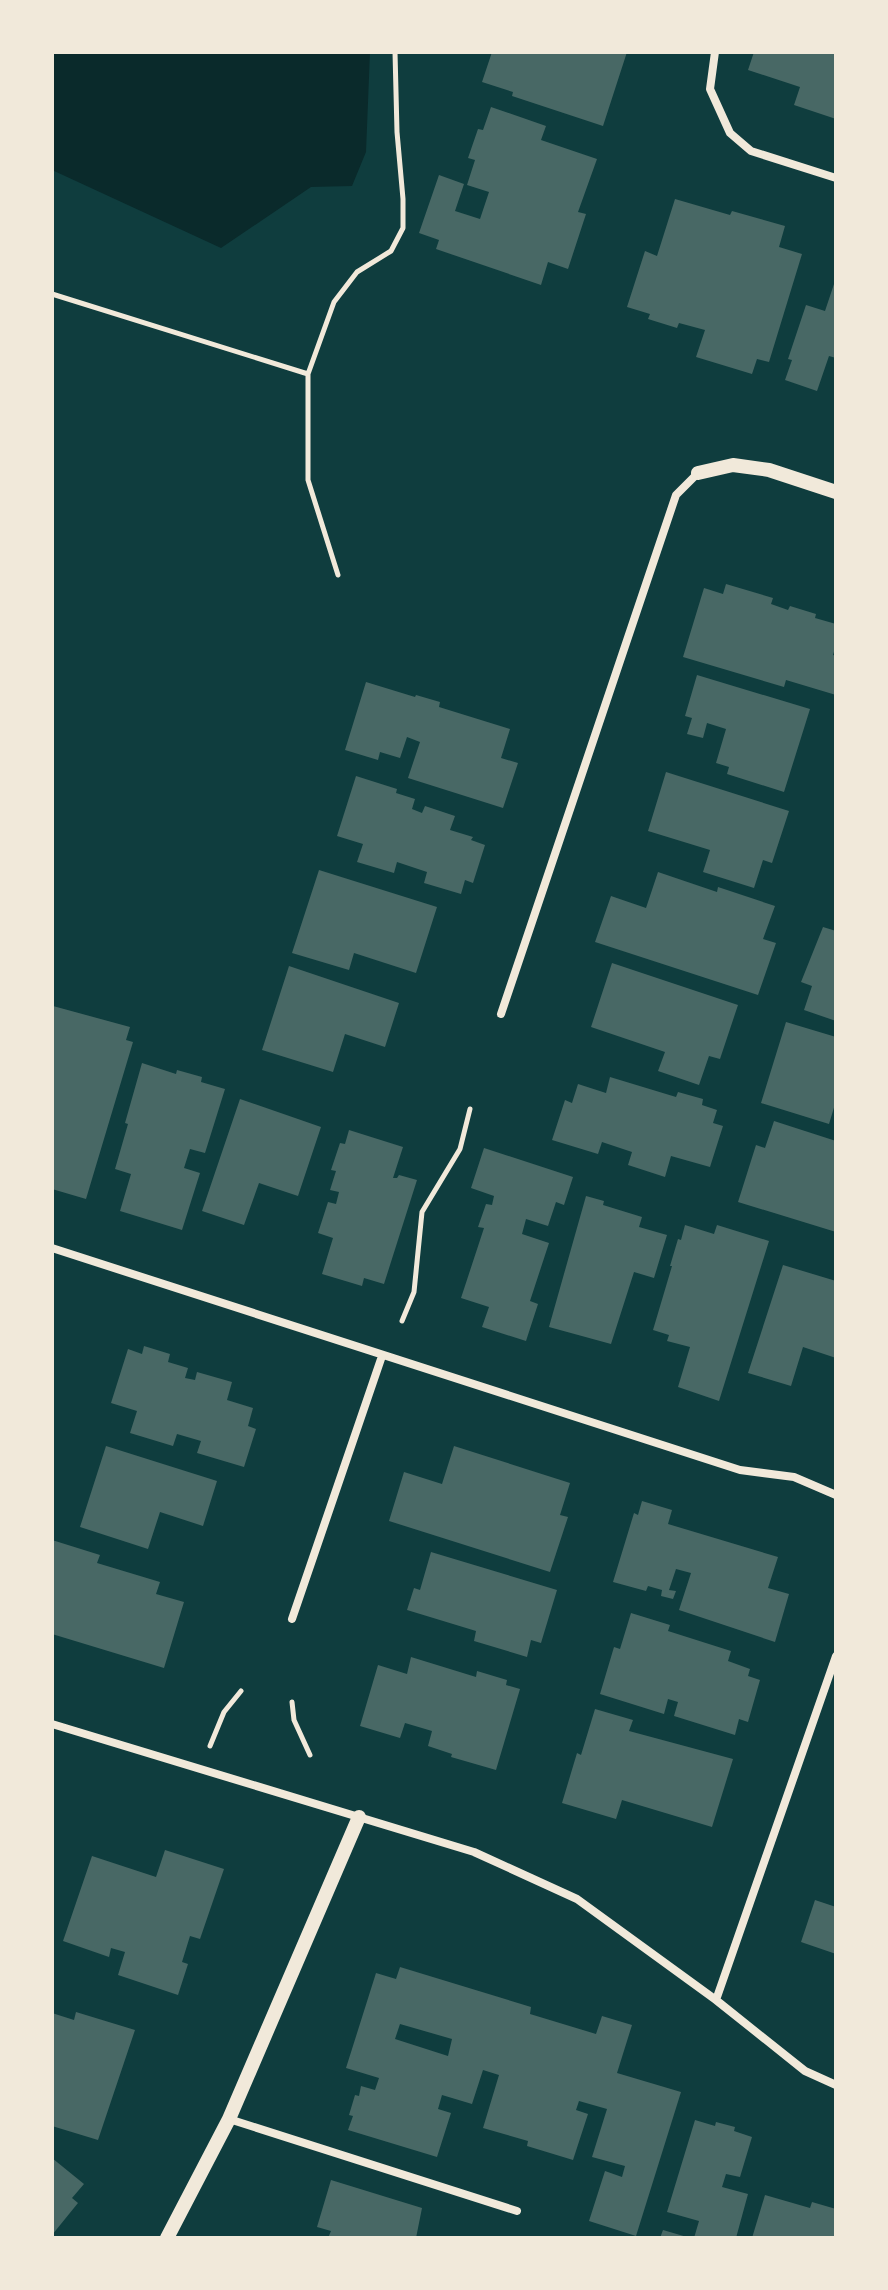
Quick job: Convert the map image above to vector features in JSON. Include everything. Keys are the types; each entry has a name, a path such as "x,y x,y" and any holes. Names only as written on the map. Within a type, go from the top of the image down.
{"street":[{"path":"715,52 710,89 730,133 751,151 836,178"},
{"path":"501,1014 676,495 698,473 733,465 769,470 836,492"},
{"path":"52,1248 740,1470 794,1477 836,1495"},
{"path":"292,1619 382,1356"},
{"path":"716,2000 836,1656"},
{"path":"52,1724 474,1852 577,1899 716,2000 805,2071 836,2085"},
{"path":"167,2238 229,2119 359,1817"},
{"path":"229,2119 517,2211"}],"path":[{"path":"338,575 308,480 308,374 334,302 357,272 391,251 403,228 395,52"},
{"path":"52,294 308,374"},
{"path":"402,1321 414,1292 422,1212 460,1149 470,1109"},
{"path":"201,1769 224,1712 241,1691"},
{"path":"292,1702 294,1720 310,1755"}],"water":[{"path":"52,52 370,52 366,152 352,186 311,187 221,248 52,170"}],"building":[{"path":"492,52 627,52 603,126 512,96 513,92 482,82"},
{"path":"754,52 836,52 836,119 794,105 800,87 748,70"},
{"path":"491,107 546,126 541,140 597,159 578,212 586,214 568,269 548,262 541,285 436,249 439,240 419,233 439,175 464,184 455,211 480,219 489,192 467,185 475,160 468,158 478,129 483,130"},
{"path":"675,199 730,215 732,211 785,226 779,247 802,254 769,362 757,359 752,374 696,357 705,330 679,323 677,328 648,319 650,314 627,307 645,251 657,256"},
{"path":"836,278 836,358 829,356 817,391 785,380 792,360 788,359 806,305 825,311"},
{"path":"726,584 773,598 771,604 816,614 815,618 836,624 833,655 836,656 836,695 786,680 784,687 683,657 704,588 723,594"},
{"path":"697,675 810,709 784,792 727,774 729,767 716,763 726,729 707,723 703,738 687,734 692,718 685,716"},
{"path":"366,682 440,702 439,707 510,729 501,758 518,763 503,808 408,778 420,742 407,737 400,758 380,752 378,760 345,750"},
{"path":"666,772 789,811 772,863 763,860 754,888 703,872 710,850 648,831"},
{"path":"356,776 397,789 396,793 415,799 412,809 422,813 425,806 455,816 450,830 473,837 471,840 485,845 473,883 465,880 461,894 424,883 427,872 397,862 394,873 357,862 363,844 337,836"},
{"path":"319,870 437,907 416,973 354,953 349,970 292,953"},
{"path":"658,872 717,892 718,887 775,906 763,939 776,943 758,995 595,942 611,896 646,908"},
{"path":"823,927 836,931 836,1021 804,1010 812,986 801,982"},
{"path":"612,963 738,1005 720,1059 709,1056 699,1085 658,1071 665,1052 591,1027"},
{"path":"289,966 399,1003 385,1047 345,1034 333,1072 262,1050"},
{"path":"53,1006 130,1027 126,1040 133,1042 86,1199 52,1189"},
{"path":"786,1022 836,1037 836,1101 829,1124 761,1103"},
{"path":"142,1063 176,1074 177,1070 202,1077 201,1082 225,1089 205,1153 190,1149 184,1168 200,1173 182,1230 120,1211 131,1174 115,1169"},
{"path":"610,1077 676,1097 678,1092 703,1099 702,1105 717,1110 713,1123 723,1126 710,1167 671,1156 665,1177 628,1165 632,1152 602,1142 598,1154 552,1140 565,1100 572,1103 578,1084 606,1093"},
{"path":"240,1099 321,1127 298,1196 259,1183 244,1225 202,1211"},
{"path":"774,1121 836,1141 836,1232 738,1202 756,1145 765,1148"},
{"path":"349,1130 403,1147 393,1178 399,1175 417,1180 384,1284 364,1278 362,1286 322,1274 333,1238 318,1233 328,1202 336,1204 339,1192 330,1190 336,1171 331,1170 340,1143 345,1144"},
{"path":"484,1148 573,1177 564,1205 556,1202 548,1226 526,1219 522,1234 549,1243 530,1301 538,1304 526,1341 482,1327 489,1307 461,1298 484,1228 478,1227 486,1204 492,1205 494,1196 471,1188"},
{"path":"586,1196 604,1201 603,1205 642,1217 639,1227 667,1235 654,1278 634,1272 611,1344 549,1327"},
{"path":"685,1225 714,1234 717,1225 769,1241 719,1401 678,1387 690,1347 667,1341 669,1335 653,1330 678,1239 681,1240"},
{"path":"783,1265 836,1281 836,1358 803,1347 791,1386 748,1373"},
{"path":"144,1346 170,1354 168,1362 188,1368 185,1378 195,1380 197,1372 232,1382 227,1400 253,1408 248,1426 256,1429 244,1467 197,1453 201,1441 177,1434 173,1446 130,1433 137,1411 111,1403 128,1349 142,1354"},
{"path":"106,1446 217,1481 203,1526 160,1512 148,1549 80,1527"},
{"path":"454,1446 570,1483 560,1515 568,1517 550,1572 389,1521 404,1472 442,1484"},
{"path":"642,1501 672,1510 668,1524 778,1557 768,1588 789,1594 775,1642 679,1610 691,1573 676,1569 669,1590 676,1591 673,1599 661,1596 662,1590 648,1586 646,1591 613,1582 634,1513 638,1515"},
{"path":"52,1540 100,1555 97,1563 160,1582 156,1594 184,1602 164,1668 52,1634"},
{"path":"431,1552 557,1590 541,1643 531,1640 527,1657 474,1641 476,1631 407,1610 414,1588 420,1590"},
{"path":"631,1613 670,1625 668,1631 731,1651 728,1661 750,1669 748,1676 760,1680 748,1722 739,1719 735,1735 674,1716 678,1702 668,1699 664,1714 600,1694 614,1647 620,1649"},
{"path":"411,1657 476,1677 477,1671 507,1680 506,1685 520,1689 496,1770 451,1757 452,1754 428,1746 432,1731 405,1723 400,1738 360,1726 378,1665 407,1674"},
{"path":"595,1709 633,1720 629,1731 733,1759 712,1827 622,1800 616,1819 562,1803 577,1753 581,1755"},
{"path":"165,1850 224,1869 200,1939 190,1936 182,1962 188,1964 178,1995 118,1975 125,1952 111,1948 109,1957 63,1941 92,1856 156,1877"},
{"path":"815,1900 836,1907 836,1954 801,1942"},
{"path":"400,1967 531,2007 530,2014 596,2034 602,2016 632,2025 617,2073 681,2092 636,2236 589,2221 605,2171 622,2177 625,2166 592,2157 607,2109 579,2101 576,2110 588,2114 573,2160 527,2146 528,2141 483,2128 499,2075 483,2070 472,2104 442,2095 438,2109 451,2113 437,2157 348,2130 355,2095 359,2096 361,2086 375,2090 379,2078 346,2068 376,1973 396,1979","holes":["400,2024 452,2039 448,2056 395,2039"]},
{"path":"76,2012 135,2030 98,2140 52,2126 52,2013 74,2020"},
{"path":"695,2120 715,2126 716,2122 735,2127 734,2131 752,2137 740,2177 726,2174 722,2187 748,2194 736,2238 694,2238 699,2221 667,2212"},
{"path":"52,2158 84,2184 72,2198 78,2203 52,2235"},
{"path":"331,2180 422,2208 416,2238 328,2238 331,2231 317,2227"},
{"path":"765,2195 810,2208 812,2202 836,2209 836,2238 752,2238"},
{"path":"663,2230 687,2237 687,2238 660,2238"}]}
